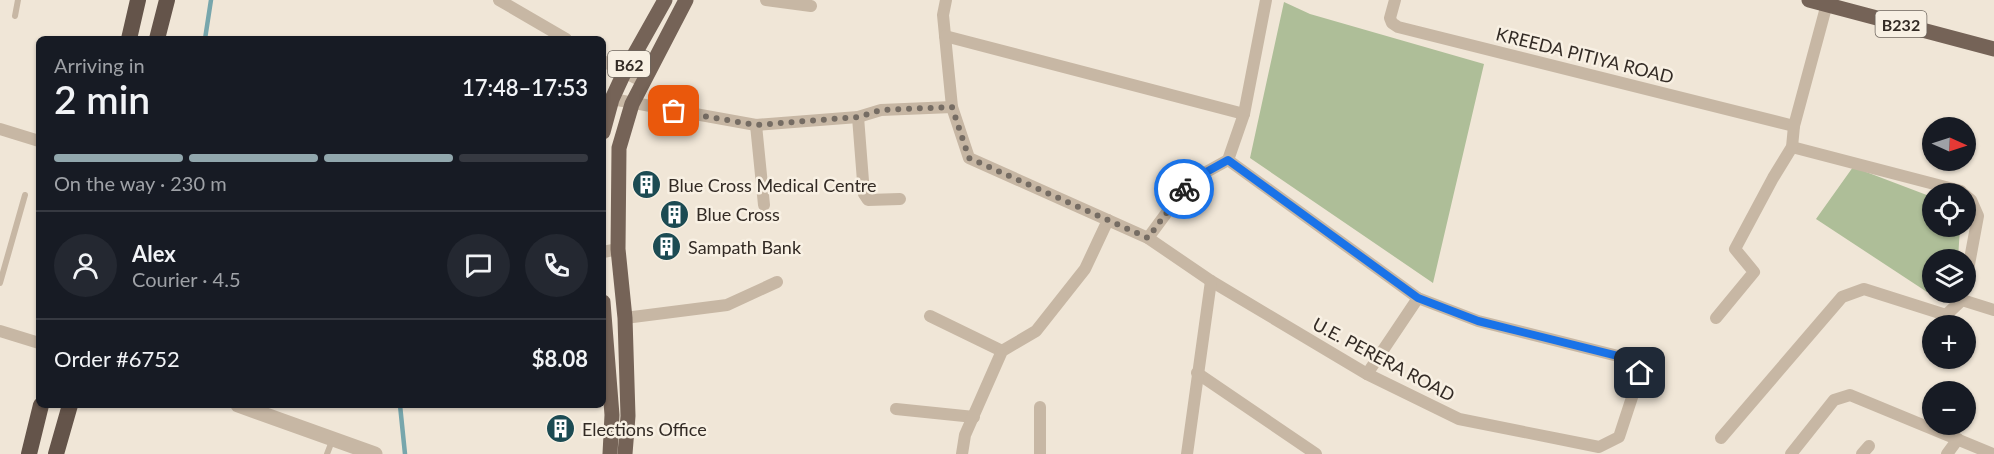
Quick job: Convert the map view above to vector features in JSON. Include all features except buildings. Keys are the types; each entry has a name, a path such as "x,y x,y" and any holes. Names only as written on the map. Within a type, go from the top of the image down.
{"highway":[{"path":"130,36 138,0"},
{"path":"158,36 167,0"},
{"path":"30,454 40,408"},
{"path":"56,454 69,408"}],"main road":[{"name":"B62","path":"606,121 612,99 624,73 665,0"},
{"name":"B62","path":"625,454 628,416 625,318 618,249 619,148 632,104 686,0"},
{"name":"B232","path":"1809,0 1827,2 1994,48"},
{"path":"606,345 612,415 610,454"}],"street":[{"path":"499,0 561,36"},
{"path":"766,0 811,6"},
{"name":"U.E. PERERA ROAD","path":"945,0 943,15 952,107 969,158 1148,238 1211,281 1367,375 1458,419 1599,447 1619,437 1640,373 1638,361 1478,321 1418,298 1228,160"},
{"path":"1148,238 1190,181 1228,160 1244,114 1266,0"},
{"name":"KREEDA PITIYA ROAD","path":"1395,0 1390,18 1392,23 1398,27 1794,126"},
{"path":"1716,318 1754,272 1736,249 1792,147 1794,126 1827,2"},
{"path":"945,36 1244,114"},
{"path":"606,63 643,81"},
{"path":"612,99 756,125 858,117 881,110 952,107"},
{"path":"858,117 864,194 868,200 900,199"},
{"path":"756,125 764,205"},
{"path":"0,129 36,140"},
{"path":"1792,147 1930,183"},
{"path":"1976,211 1978,216 1976,227"},
{"path":"962,454 965,435 1002,351 1036,331 1085,269 1108,220"},
{"path":"606,251 618,249"},
{"path":"1190,452 1197,373 1211,281"},
{"path":"625,318 726,305 777,282"},
{"path":"1721,438 1842,297 1864,289 1946,315 1957,303"},
{"path":"1367,375 1418,298"},
{"path":"1976,302 1994,310"},
{"path":"930,316 1002,351"},
{"path":"0,331 36,342"},
{"path":"1197,373 1316,454"},
{"path":"609,388 627,386"},
{"path":"1791,454 1834,400 1850,395 1993,454"},
{"path":"1040,407 1040,454"},
{"path":"246,408 372,453"},
{"path":"896,409 974,417"},
{"path":"1947,454 1958,439"}],"lane":[{"path":"15,16 18,0"},
{"path":"0,283 25,195"},
{"path":"327,454 332,439"}],"green space":[{"path":"1284,2 1310,14 1484,64 1433,283 1250,158"},
{"path":"1853,167 1922,193 1922,237 1959,237 1959,249 1922,249 1922,289 1816,219"}],"waterway":[{"path":"205,36 211,0"},
{"path":"400,408 405,454"}],"way so far":[{"path":"674,111 756,125 858,117 881,110 952,107 969,158 1148,238 1184,189"}],"place":[{"name":"Blue Cross Medical Centre","path":"647,185"},
{"name":"Blue Cross","path":"675,214"},
{"name":"Sampath Bank","path":"667,247"},
{"name":"Elections Office","path":"561,429"}],"route":[{"path":"1184,189 1190,181 1228,160 1418,298 1478,321 1638,361 1640,373"}]}
